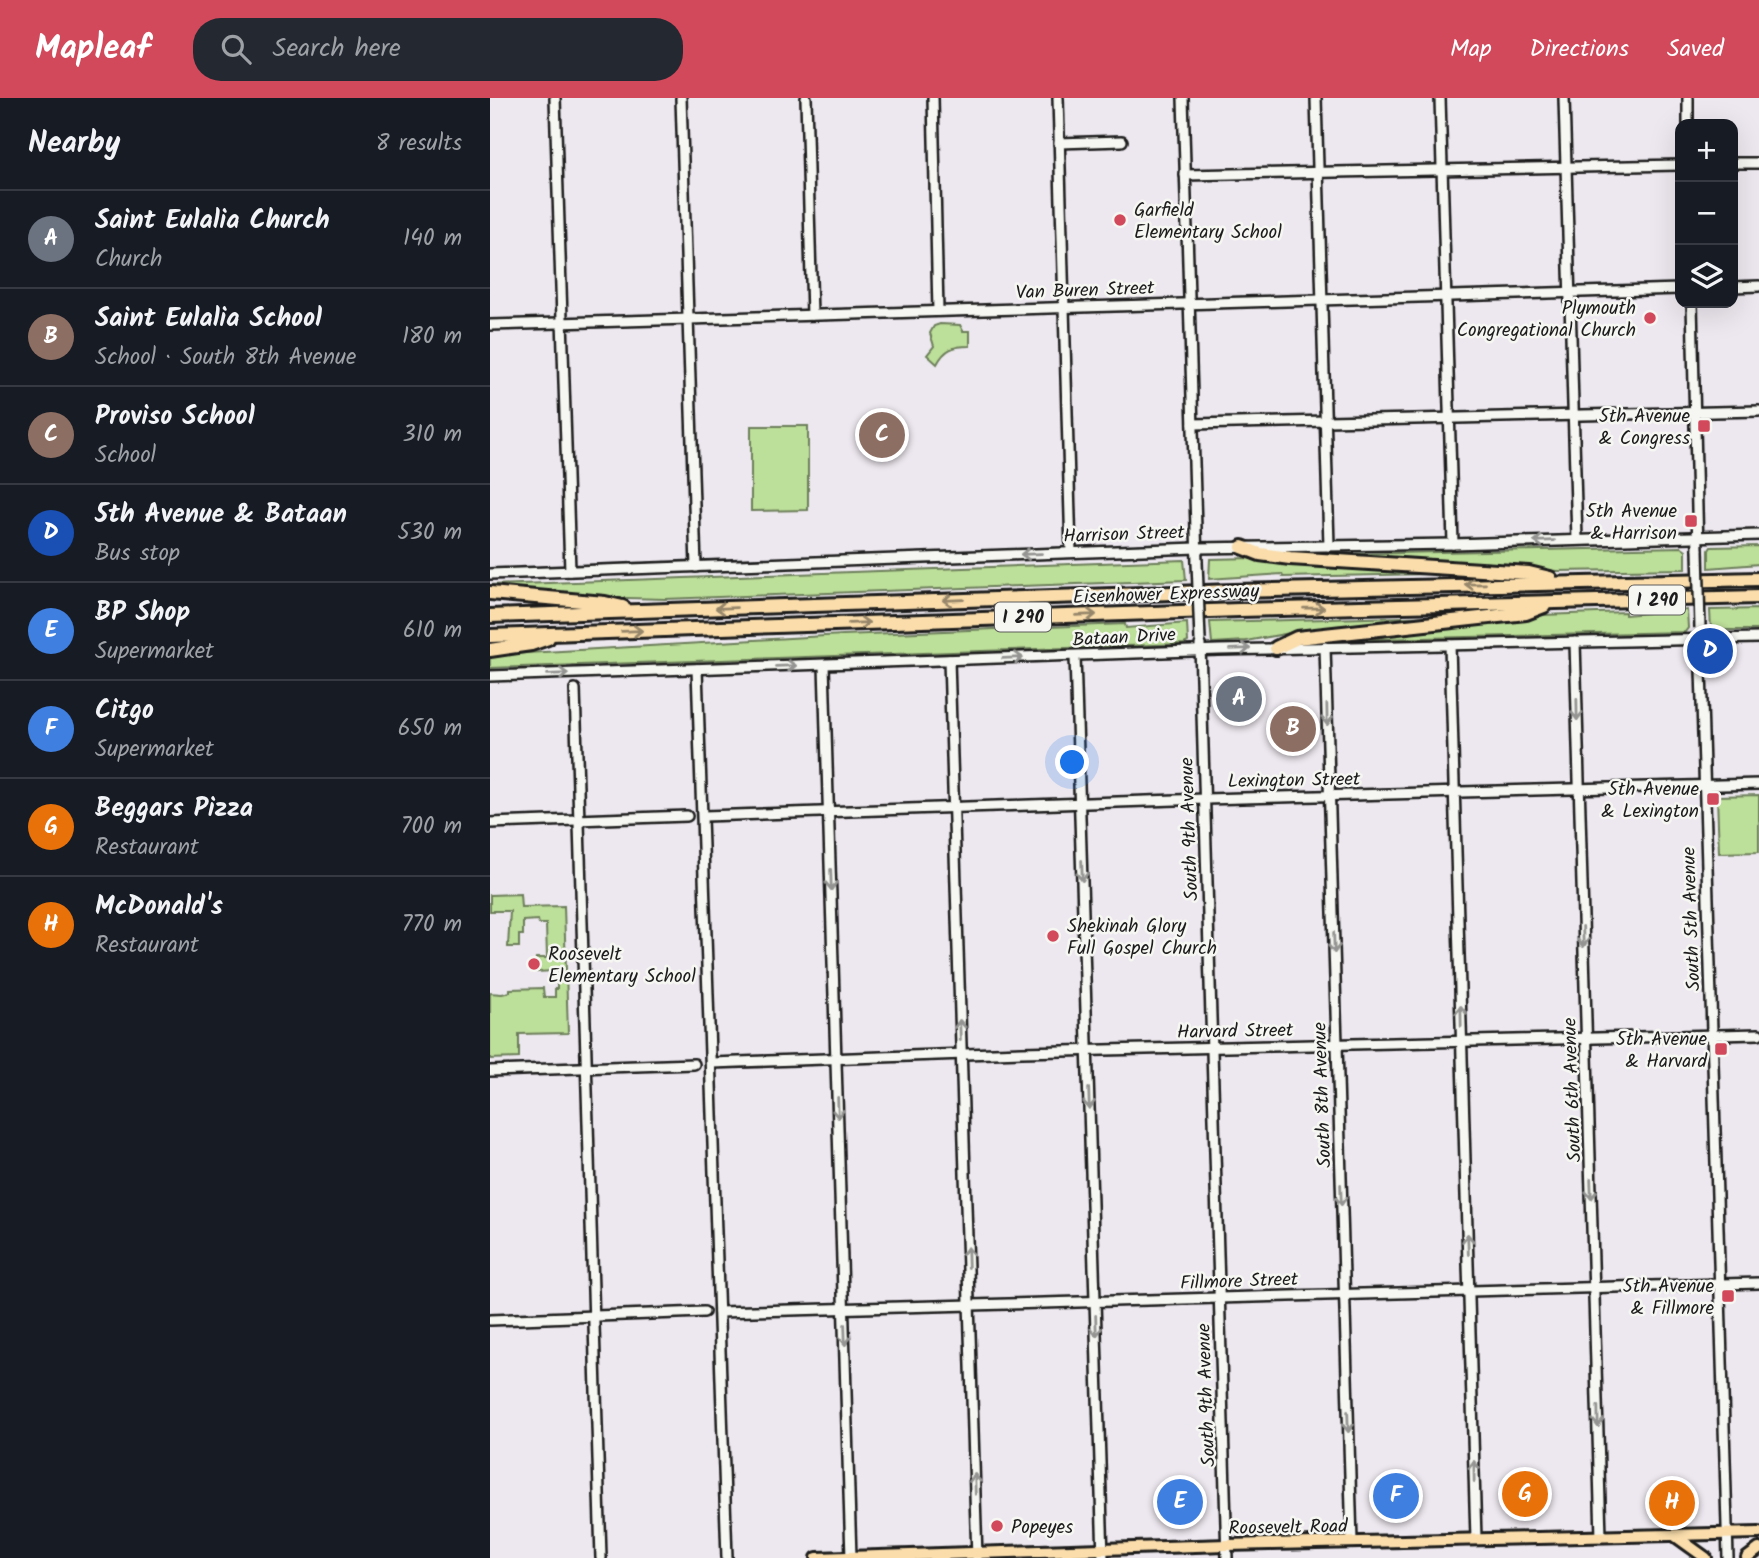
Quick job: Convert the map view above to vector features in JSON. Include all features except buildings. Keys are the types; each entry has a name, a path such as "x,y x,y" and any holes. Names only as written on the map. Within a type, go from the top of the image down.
{"highway":[{"path":"1242,547 1260,554 1290,558 1529,573 1567,582"},
{"name":"Eisenhower Expressway","path":"490,616 1219,591 1759,579"},
{"path":"490,593 605,603 640,611"},
{"name":"Eisenhower Expressway","path":"490,636 1239,610 1759,597"},
{"path":"1276,648 1297,638 1526,612 1556,602"},
{"path":"490,650 531,644 560,633"}],"main road":[{"name":"Roosevelt Road","path":"817,1558 1102,1553 1227,1545 1759,1533"},
{"path":"1674,1535 1706,1558"},
{"path":"1747,1558 1759,1549"}],"street":[{"path":"555,98 570,571"},
{"path":"681,98 696,567"},
{"path":"806,98 812,315"},
{"path":"933,98 938,311"},
{"path":"1058,98 1070,552"},
{"name":"South 9th Avenue","path":"1183,98 1227,1558"},
{"path":"1316,98 1329,546"},
{"path":"1440,98 1452,544"},
{"path":"1564,98 1577,540"},
{"path":"1688,98 1688,119"},
{"path":"1059,143 1122,141"},
{"path":"1738,163 1759,163"},
{"path":"1185,176 1675,164"},
{"path":"1738,287 1759,286"},
{"name":"Van Buren Street","path":"490,325 1675,289"},
{"name":"South 5th Avenue","path":"1692,308 1728,1558"},
{"path":"1193,424 1759,411"},
{"name":"Harrison Street","path":"490,574 1197,548 1759,535"},
{"name":"Bataan Drive","path":"490,676 1200,650 1759,638"},
{"name":"South 6th Avenue","path":"1576,642 1601,1537"},
{"path":"1450,645 1476,1539"},
{"name":"South 8th Avenue","path":"1325,647 1352,1542"},
{"path":"1075,656 1102,1553"},
{"path":"949,660 977,1555"},
{"path":"824,665 851,1557"},
{"path":"697,669 727,1558"},
{"path":"575,689 601,1558"},
{"name":"Lexington Street","path":"704,816 1759,784"},
{"path":"490,823 687,816"},
{"name":"Harvard Street","path":"712,1063 1759,1034"},
{"path":"490,1070 694,1063"},
{"name":"Fillmore Street","path":"719,1312 1759,1283"},
{"path":"490,1320 704,1312"}],"green space":[{"path":"960,325 963,331 970,331 970,346 950,349 937,364 927,355 934,346 930,333 934,326"},
{"path":"751,426 808,426 808,510 751,511"},
{"path":"1759,546 1759,564 1709,568 1711,547"},
{"path":"1682,547 1686,550 1686,569 1558,571 1298,555"},
{"path":"1253,558 1430,571 1429,574 1283,577 1282,574 1209,579 1210,559"},
{"path":"1184,560 1186,580 665,599 490,590 490,585"},
{"path":"1759,609 1759,630 1711,630 1710,610"},
{"path":"1687,610 1688,628 1685,632 1333,640 1306,643 1320,639 1542,615 1625,612 1625,615"},
{"path":"1442,616 1212,643 1210,622"},
{"path":"1187,623 1188,642 1184,644 490,668 490,655 843,635 1125,624 1126,628"},
{"path":"1759,795 1759,852 1719,853 1717,796"},
{"path":"520,894 521,907 564,906 568,1033 519,1034 519,1058 490,1059 490,993 502,994 510,992 510,989 543,988 544,997 555,997 557,989 557,974 554,971 537,972 536,958 547,958 546,924 539,924 538,920 523,921 523,935 519,935 519,947 508,947 510,911 490,911 490,895"}],"place":[{"name":"Garfield Elementary School","path":"1120,220"},
{"name":"Plymouth Congregational Church","path":"1650,318"},
{"name":"5th Avenue & Congress","path":"1704,426"},
{"name":"Proviso School","path":"882,435"},
{"name":"5th Avenue & Harrison","path":"1691,521"},
{"name":"5th Avenue & Bataan","path":"1710,651"},
{"name":"Saint Eulalia Church","path":"1239,699"},
{"name":"Saint Eulalia School","path":"1293,729"},
{"name":"5th Avenue & Lexington","path":"1713,799"},
{"name":"Shekinah Glory Full Gospel Church","path":"1053,936"},
{"name":"Roosevelt Elementary School","path":"534,964"},
{"name":"5th Avenue & Harvard","path":"1721,1049"},
{"name":"5th Avenue & Fillmore","path":"1728,1296"},
{"name":"Beggars Pizza","path":"1525,1494"},
{"name":"Citgo","path":"1396,1496"},
{"name":"BP Shop","path":"1180,1502"},
{"name":"McDonald's","path":"1672,1503"},
{"name":"Popeyes","path":"997,1526"}]}
